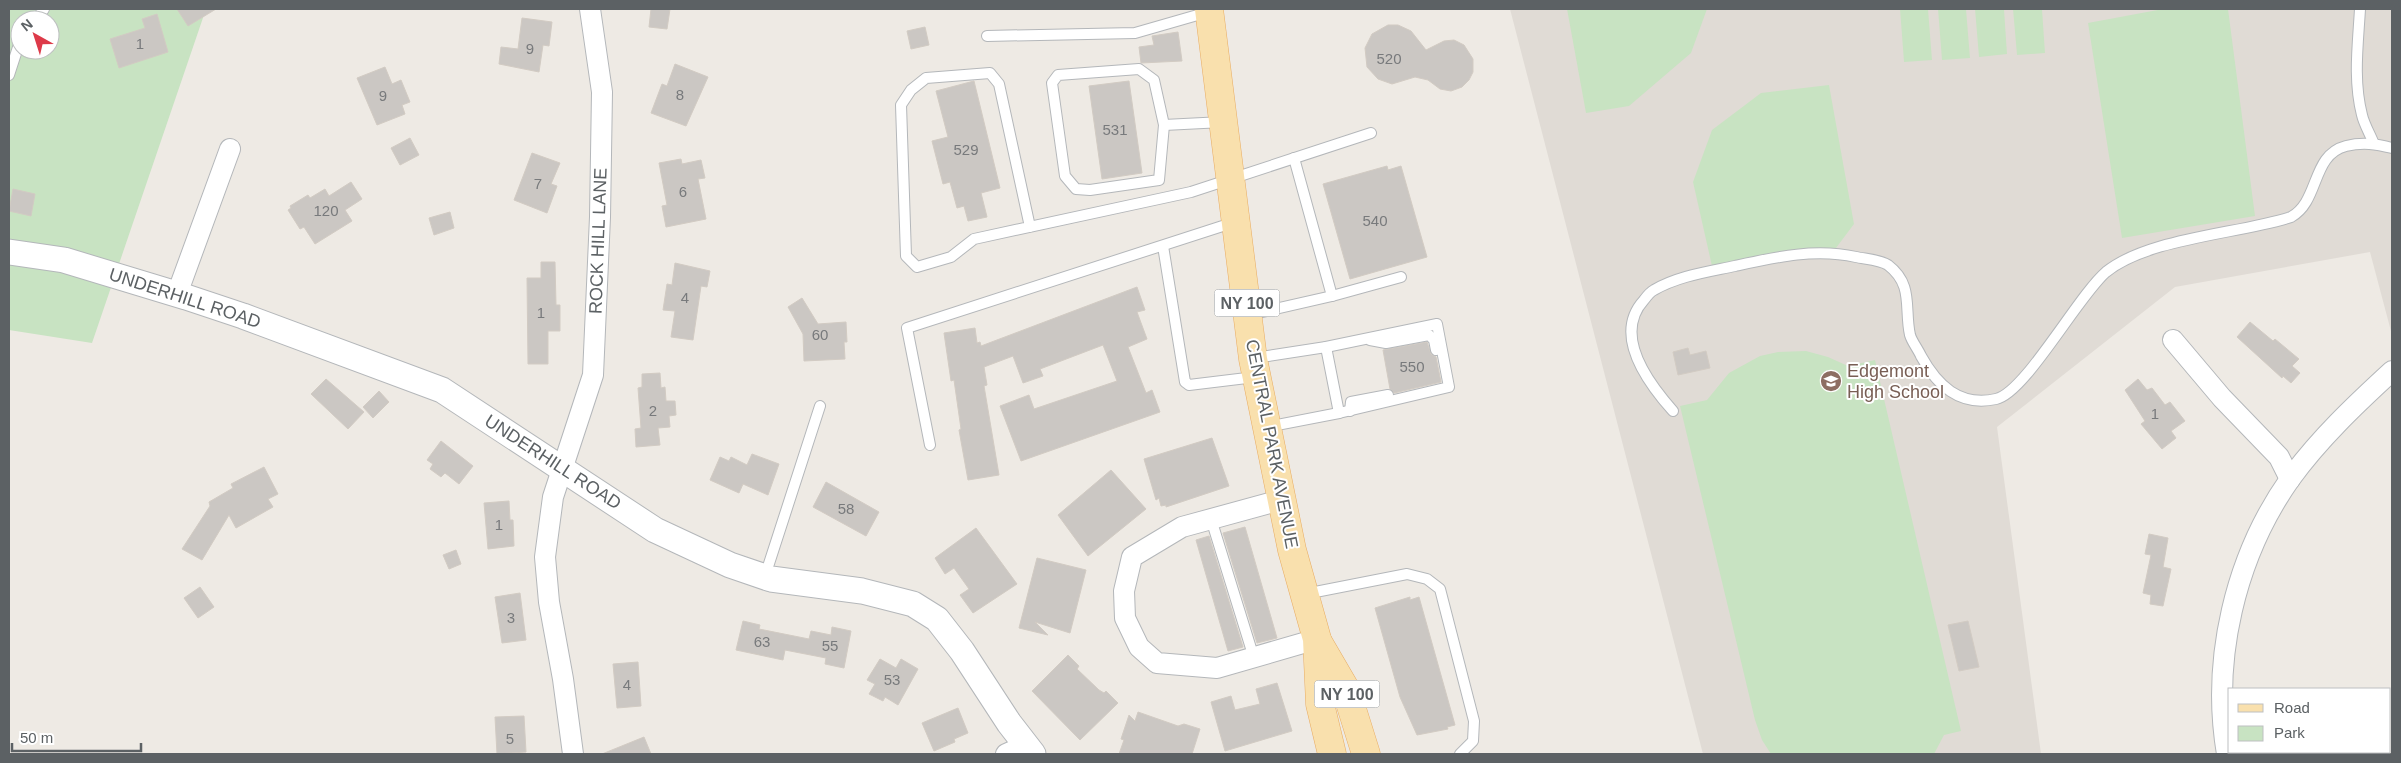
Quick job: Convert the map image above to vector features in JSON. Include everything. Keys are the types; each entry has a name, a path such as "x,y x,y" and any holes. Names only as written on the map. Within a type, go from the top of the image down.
{"main road":[{"name":"CENTRAL PARK AVENUE","path":"1209,10 1255,368 1281,500 1316,639 1320,704 1332,754"},
{"name":"CENTRAL PARK AVENUE","path":"1316,639 1346,690 1366,754"}],"street":[{"name":"ROCK HILL LANE","path":"573,754 563,679 549,602 545,556 554,497 593,374 600,217 602,92 590,9"},
{"path":"177,294 230,149"},
{"name":"UNDERHILL ROAD","path":"9,252 64,260 177,294 243,316 442,390 655,530 730,565 765,577 800,584 862,591 913,604 936,619 962,651 1009,722 1022,751"},
{"path":"2172,340 2222,398 2279,457 2290,479"},
{"path":"2226,754 2222,726 2221,672 2237,591 2259,534 2290,479 2335,426 2392,371"},
{"path":"1281,500 1182,526 1132,557 1124,591 1125,618 1139,647 1157,663 1217,668 1316,639"}],"lane":[{"path":"2360,9 2356,64 2359,96 2362,116 2374,144"},
{"path":"987,36 1135,33 1209,10"},
{"path":"9,75 14,60"},
{"path":"1139,69 1154,80 1164,126 1159,180 1090,190 1076,189 1065,176 1052,83 1058,75 1139,69"},
{"path":"1030,227 1000,84 990,74 926,78 911,90 902,105 906,256 917,267 951,257 974,239 1030,227 1191,192 1370,134"},
{"path":"1164,126 1224,122"},
{"path":"1673,411 1661,398 1638,360 1630,332 1635,309 1652,291 1687,276 1792,254 1835,253 1887,264 1902,281 1908,297 1910,336 1932,375 1946,389 1966,399 1996,399 2009,394 2040,358 2092,286 2108,271 2136,254 2291,217 2308,201 2321,166 2330,153 2353,145 2374,144 2392,148"},
{"path":"1294,158 1332,296"},
{"path":"930,445 907,328 1237,222"},
{"path":"1163,246 1185,382 1189,385 1326,347 1436,324 1449,387 1339,414 1266,427"},
{"path":"1248,315 1332,296 1400,277"},
{"path":"1326,347 1339,414"},
{"path":"765,577 820,406"},
{"path":"1211,519 1254,658"},
{"path":"1304,595 1407,574 1427,579 1440,589 1474,720 1473,741 1460,754"}],"shaded area":[{"name":"Edgemont High School","path":"1510,9 2392,9 2392,335 2370,252 2175,287 1997,427 2041,754 1703,754"}],"green space":[{"path":"9,9 206,9 92,343 9,330"},
{"path":"1567,9 1707,9 1691,53 1629,106 1586,113"},
{"path":"1900,9 1928,9 1932,60 1904,62"},
{"path":"1938,9 1966,9 1970,58 1942,60"},
{"path":"1975,9 2004,9 2007,54 1979,57"},
{"path":"2013,9 2042,9 2045,53 2017,55"},
{"path":"2163,9 2228,9 2255,216 2122,238 2088,23"},
{"path":"1829,85 1854,224 1836,248 1714,275 1693,182 1712,130 1761,93"},
{"path":"1806,351 1828,357 1848,366 1875,360 1961,731 1944,735 1934,754 1771,754 1762,740 1755,720 1680,406 1707,400 1729,373 1760,356 1778,352"}],"building":[{"path":"177,9 216,9 188,26"},
{"path":"651,9 670,9 667,29 649,27"},
{"path":"157,14 168,52 119,68 110,39 145,28 142,19"},
{"path":"522,18 552,22 549,46 543,45 539,72 499,64 501,47 518,49"},
{"path":"1388,25 1398,25 1411,31 1426,50 1444,41 1454,40 1464,45 1473,59 1473,72 1469,80 1462,87 1451,91 1440,89 1428,80 1415,77 1392,84 1378,79 1367,67 1365,48 1372,34"},
{"path":"925,27 929,45 911,49 907,31"},
{"path":"1178,32 1182,61 1141,63 1139,47 1154,45 1152,36"},
{"path":"675,64 708,77 686,126 651,113 662,84 667,86"},
{"path":"385,67 392,84 401,80 410,102 402,105 405,114 377,125 357,78"},
{"path":"974,81 1000,188 981,193 987,217 968,221 964,206 957,208 950,182 943,184 932,141 948,137 936,91"},
{"path":"1129,81 1142,173 1102,179 1089,86"},
{"path":"410,138 419,155 400,165 391,148"},
{"path":"532,153 560,163 551,184 557,186 547,213 514,200"},
{"path":"681,159 682,164 701,160 705,178 698,179 706,219 666,227 662,206 667,205 659,163"},
{"path":"1387,166 1388,170 1401,166 1427,257 1350,279 1323,184"},
{"path":"351,182 362,199 345,210 352,221 315,244 304,227 300,229 288,210 291,208 290,206 308,195 310,198 325,189 329,196"},
{"path":"13,189 35,194 31,216 9,211"},
{"path":"450,212 454,228 434,235 429,218"},
{"path":"541,262 555,262 556,305 560,305 560,331 548,331 548,364 528,364 527,278 541,278"},
{"path":"675,263 710,271 707,287 701,286 693,340 671,337 675,311 663,310 667,284 672,285"},
{"path":"1137,287 1145,310 1137,312 1147,339 1128,347 1146,393 1152,390 1160,412 1021,461 1000,406 1029,395 1034,409 1117,381 1103,345 1040,369 1043,376 1023,383 1013,356 984,367 987,385 984,386 999,475 968,480 959,430 961,429 954,380 951,381 944,333 975,328 977,343 980,342 981,346"},
{"path":"802,298 818,324 846,322 847,342 844,342 845,359 804,361 803,334 788,307"},
{"path":"2250,322 2299,359 2292,366 2300,373 2291,383 2283,376 2282,378 2237,337"},
{"path":"1427,342 1431,354 1436,357 1441,382 1394,393 1390,389 1383,350"},
{"path":"1688,348 1690,355 1706,351 1710,368 1678,375 1673,352"},
{"path":"660,373 661,388 665,387 666,401 675,401 676,415 669,416 670,427 658,428 660,445 636,447 635,429 641,428 638,388 642,387 642,374"},
{"path":"326,379 364,412 348,429 311,394"},
{"path":"2138,379 2147,390 2152,388 2165,405 2170,402 2185,421 2171,431 2176,438 2162,449 2141,424 2145,421 2125,390"},
{"path":"379,391 389,402 373,418 363,407"},
{"path":"1212,438 1229,486 1166,507 1166,505 1161,506 1159,498 1156,500 1144,459"},
{"path":"441,441 473,466 459,484 445,473 441,477 430,469 433,464 427,460"},
{"path":"752,454 779,464 768,495 743,484 739,493 710,480 720,457 729,461 731,457 747,465"},
{"path":"264,467 278,494 268,499 273,507 236,528 229,515 202,560 182,549 210,506 209,502 233,488 231,484"},
{"path":"1111,470 1146,509 1088,556 1058,515"},
{"path":"826,482 879,512 866,536 813,507"},
{"path":"509,501 510,520 513,520 514,546 488,549 484,503"},
{"path":"1245,527 1277,638 1257,643 1223,533"},
{"path":"976,528 1017,584 973,613 960,595 969,589 954,568 945,574 935,558"},
{"path":"2149,534 2168,538 2163,567 2171,569 2163,606 2150,604 2151,595 2143,593 2151,555 2145,554"},
{"path":"1209,536 1243,647 1228,651 1196,540"},
{"path":"456,550 461,564 449,569 443,555"},
{"path":"1037,558 1086,570 1070,633 1035,622 1048,635 1019,628"},
{"path":"200,587 214,607 198,618 184,598"},
{"path":"520,593 526,640 502,643 495,597"},
{"path":"1410,597 1410,600 1419,597 1455,725 1447,727 1448,729 1417,735 1400,697 1375,608"},
{"path":"743,621 760,625 759,629 809,639 811,631 831,635 832,627 851,631 844,668 825,664 826,658 785,650 783,660 736,650"},
{"path":"1968,621 1979,667 1959,671 1948,625"},
{"path":"1068,655 1079,666 1077,669 1099,690 1104,693 1106,691 1118,703 1080,740 1032,691"},
{"path":"880,659 896,668 901,659 918,669 898,705 885,697 883,701 869,694 875,684 867,680"},
{"path":"638,662 641,706 617,708 613,664"},
{"path":"1277,683 1292,731 1225,751 1211,702 1231,696 1235,710 1260,704 1256,689"},
{"path":"958,708 968,733 954,739 955,742 934,751 922,723"},
{"path":"1138,712 1178,726 1184,724 1200,729 1192,754 1119,754 1124,740 1121,739 1129,715 1135,721"},
{"path":"524,716 526,752 497,754 495,717"},
{"path":"644,737 651,754 602,754"}],"place":[{"name":"Edgemont High School","path":"1831,381"}]}
